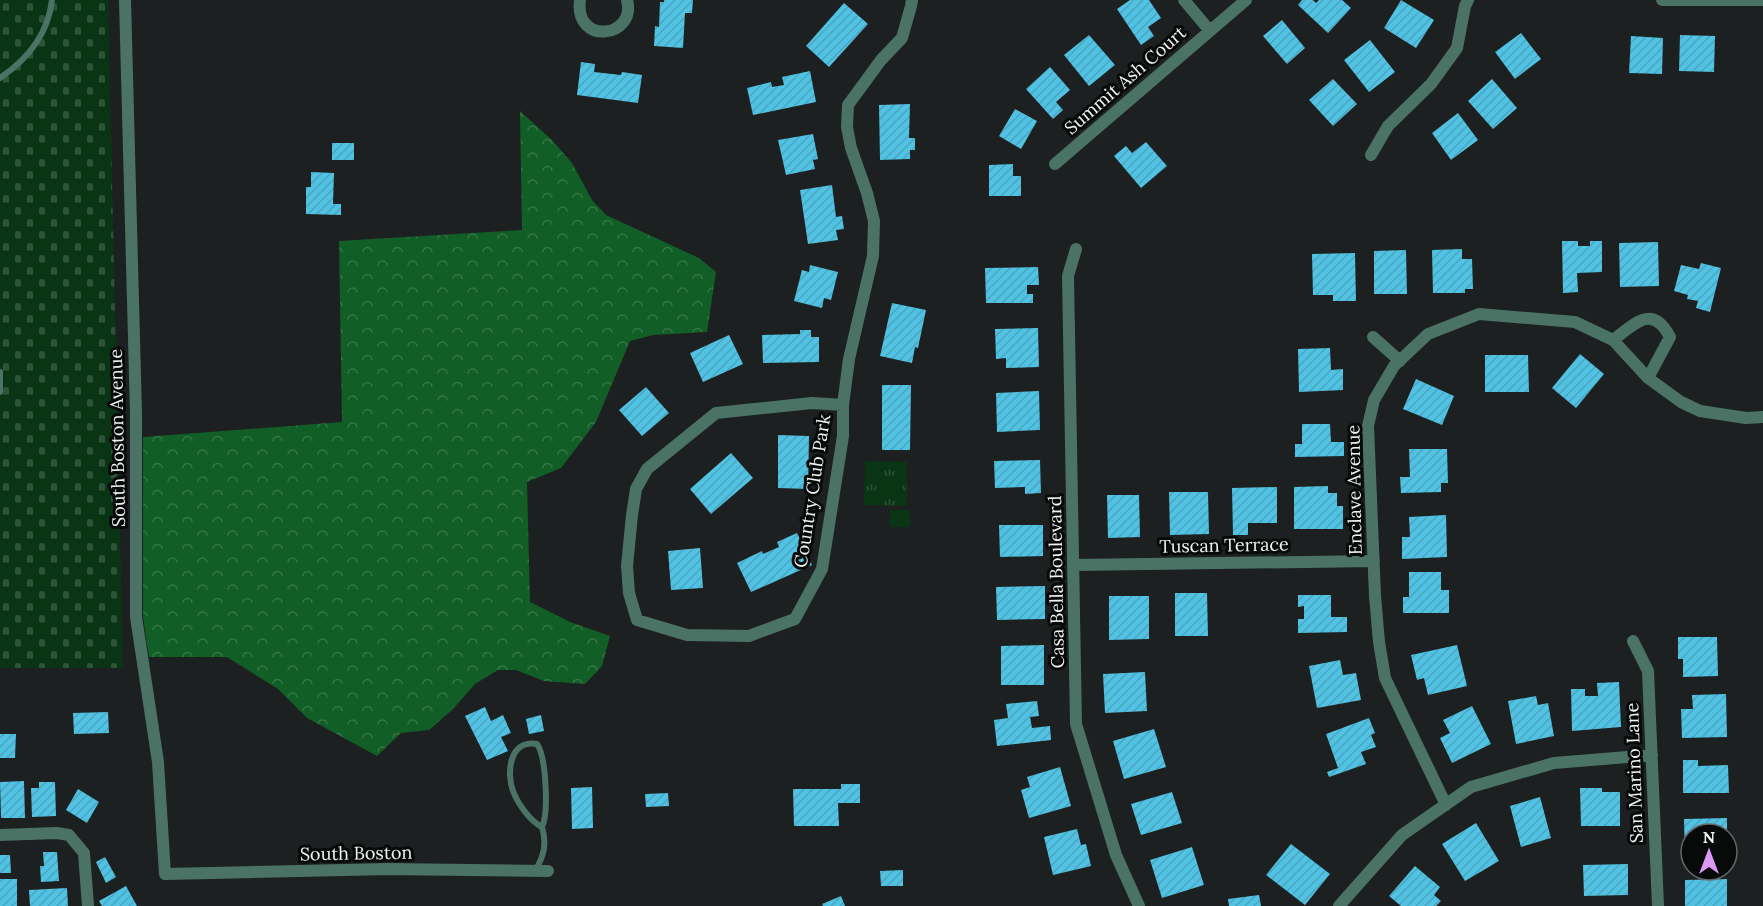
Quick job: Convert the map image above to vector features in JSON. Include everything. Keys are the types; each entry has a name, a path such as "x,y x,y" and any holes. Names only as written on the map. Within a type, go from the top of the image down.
{"street":[{"name":"South Boston Avenue","path":"124,0 136,414 136,617 158,762 165,874"},
{"path":"580,0 579,9 585,24 595,31 605,32 614,30 625,21 628,11 627,0"},
{"name":"Country Club Park","path":"843,405 812,403 716,413 647,469 636,489 627,566 629,593 637,620 687,635 749,636 795,619 822,569 843,436 843,405 849,359 873,255 874,221 851,148 847,127 849,105 881,60 902,38 912,0"},
{"path":"1184,0 1210,31"},
{"name":"Summit Ash Court","path":"1055,164 1246,0"},
{"path":"1371,155 1388,126 1431,84 1457,48 1468,0"},
{"path":"1662,0 1763,0"},
{"name":"Casa Bella Boulevard","path":"1076,249 1068,276 1076,724 1116,855 1139,906"},
{"name":"Enclave Avenue","path":"1446,805 1385,678 1379,642 1368,426 1374,400 1394,366 1428,334 1479,314 1575,322 1613,340 1648,378 1681,402 1700,411 1746,418 1763,417"},
{"path":"1613,340 1636,322 1648,318 1656,319 1665,328 1670,337 1648,378"},
{"path":"1373,337 1400,361"},
{"name":"Tuscan Terrace","path":"1074,565 1374,561"},
{"name":"San Marino Lane","path":"1633,641 1648,671 1658,906"},
{"path":"1339,906 1402,836 1471,787 1554,763 1652,756"},
{"path":"0,836 57,833 69,836 84,853 88,906"},
{"name":"South Boston","path":"165,874 388,869 548,872"}],"lane":[{"path":"0,78 25,58 39,40 49,18 52,0"},
{"path":"0,372 0,392"},
{"path":"534,871 542,859 544,850 545,836 542,827 545,814 544,766 541,749 537,744 531,743 518,748 513,754 510,768 511,781 520,804 535,823 542,827"}],"green space":[{"path":"0,0 108,0 123,668 0,668"},
{"path":"520,111 552,140 572,163 592,200 606,215 699,258 716,272 707,332 653,335 630,341 596,422 561,468 527,482 530,602 570,622 610,636 602,666 585,684 544,681 516,670 498,670 475,684 452,710 429,730 401,733 377,756 307,718 278,689 227,657 149,657 143,617 143,437 342,422 339,241 522,230"},
{"path":"865,461 907,462 907,506 864,505"},
{"path":"890,510 910,510 910,527 890,527"}],"building":[{"path":"693,0 692,13 685,13 683,48 654,46 655,26 659,27 660,2"},
{"path":"1130,0 1149,0 1161,18 1148,27 1154,36 1141,45 1117,9"},
{"path":"1302,0 1313,0 1316,3 1319,0 1342,0 1351,8 1328,33 1298,5"},
{"path":"1401,0 1434,20 1416,48 1384,28"},
{"path":"844,3 868,24 829,67 806,46"},
{"path":"1282,20 1305,48 1287,64 1263,36"},
{"path":"1521,33 1541,59 1515,79 1495,52"},
{"path":"1089,35 1115,65 1089,86 1064,55"},
{"path":"1680,35 1715,36 1714,72 1679,71"},
{"path":"1631,36 1663,38 1662,74 1629,73"},
{"path":"1370,40 1395,72 1369,92 1344,60"},
{"path":"581,62 595,64 594,72 642,75 638,103 577,95"},
{"path":"1050,67 1070,90 1056,102 1063,110 1053,119 1026,89"},
{"path":"810,71 816,102 753,115 747,88 771,82 772,87 784,85 782,77"},
{"path":"1333,79 1357,104 1333,126 1309,100"},
{"path":"1492,79 1517,108 1493,129 1468,101"},
{"path":"910,104 909,138 915,138 915,150 910,150 910,159 880,160 879,105"},
{"path":"1015,109 1037,121 1021,149 999,136"},
{"path":"1458,113 1478,140 1451,160 1432,133"},
{"path":"813,134 818,159 813,160 815,169 786,175 778,140"},
{"path":"1146,142 1167,166 1141,188 1114,156 1126,146 1132,153"},
{"path":"332,143 354,143 354,160 332,160"},
{"path":"1013,164 1013,176 1021,176 1021,196 989,196 989,165"},
{"path":"311,172 334,173 333,204 341,204 341,215 306,214 306,187 311,187"},
{"path":"832,185 836,217 842,216 844,229 836,230 838,240 808,244 800,190"},
{"path":"1562,241 1578,241 1578,246 1590,246 1590,241 1602,241 1602,272 1577,273 1578,292 1563,293"},
{"path":"1658,242 1659,286 1620,287 1619,243"},
{"path":"1462,249 1462,259 1472,259 1473,289 1465,289 1465,293 1433,293 1432,250"},
{"path":"1406,250 1407,294 1374,294 1374,251"},
{"path":"1355,253 1356,301 1333,301 1333,295 1313,295 1312,254"},
{"path":"1701,263 1721,268 1710,312 1696,308 1698,301 1687,299 1688,295 1674,291 1681,265 1699,269"},
{"path":"810,265 838,272 831,300 824,298 822,308 794,301 802,270 809,272"},
{"path":"1038,267 1039,285 1027,285 1027,294 1033,294 1033,303 986,303 985,268"},
{"path":"892,303 926,310 918,348 915,347 912,363 880,356"},
{"path":"1038,328 1039,367 1006,368 1006,358 996,359 995,329"},
{"path":"800,330 811,330 811,337 819,337 819,362 763,363 762,335 800,334"},
{"path":"729,335 743,364 703,382 690,353"},
{"path":"1330,348 1331,370 1343,369 1343,390 1299,392 1298,349"},
{"path":"1580,354 1604,374 1576,408 1552,388"},
{"path":"1485,355 1528,355 1529,392 1485,392"},
{"path":"1416,379 1454,396 1442,425 1403,409"},
{"path":"882,385 911,385 910,450 882,450"},
{"path":"646,387 669,413 642,436 619,410"},
{"path":"1039,391 1040,430 997,432 996,393"},
{"path":"1302,424 1330,424 1331,442 1344,442 1344,456 1295,457 1295,444 1302,444"},
{"path":"778,435 809,436 808,489 778,488"},
{"path":"1409,449 1447,449 1448,483 1441,483 1441,492 1401,493 1400,477 1410,477"},
{"path":"731,453 753,478 711,514 690,489"},
{"path":"1040,460 1041,493 1025,494 1025,487 995,488 994,461"},
{"path":"1328,486 1328,493 1337,493 1337,506 1343,506 1343,529 1294,529 1294,487"},
{"path":"1277,487 1277,523 1248,523 1248,535 1233,535 1232,488"},
{"path":"1169,492 1208,492 1209,534 1170,535"},
{"path":"1107,495 1139,495 1140,537 1108,538"},
{"path":"1446,515 1447,557 1402,559 1402,537 1410,537 1409,517"},
{"path":"999,525 1043,525 1043,556 1000,557"},
{"path":"797,533 812,565 751,592 737,563 762,551 763,554 779,547 777,542"},
{"path":"700,548 703,588 671,590 668,551"},
{"path":"1409,572 1441,572 1441,590 1449,590 1449,613 1403,613 1403,597 1409,597"},
{"path":"1045,586 1045,619 997,620 996,587"},
{"path":"1175,593 1207,593 1208,636 1175,636"},
{"path":"1298,595 1331,595 1331,617 1347,617 1347,632 1298,633 1298,619 1304,619 1304,606 1298,607"},
{"path":"1109,596 1149,596 1149,639 1109,640"},
{"path":"1678,637 1717,637 1718,676 1683,677 1683,659 1678,659"},
{"path":"1044,645 1044,685 1001,685 1001,646"},
{"path":"1457,645 1467,686 1428,695 1424,678 1417,680 1411,655"},
{"path":"1340,660 1343,675 1356,673 1361,700 1317,708 1309,666"},
{"path":"1145,672 1147,711 1105,713 1103,674"},
{"path":"1619,682 1621,727 1572,731 1571,689 1585,689 1585,696 1598,696 1597,683"},
{"path":"1726,694 1727,737 1682,738 1681,709 1693,709 1692,695"},
{"path":"1536,696 1538,705 1548,703 1554,736 1516,744 1508,701"},
{"path":"1037,701 1039,716 1030,717 1032,728 1050,726 1051,740 997,746 994,720 1008,718 1006,704"},
{"path":"1472,706 1491,744 1452,763 1440,738 1450,733 1443,720"},
{"path":"485,707 491,721 503,715 511,733 501,737 508,751 487,760 465,716"},
{"path":"108,712 109,733 74,734 73,713"},
{"path":"541,715 544,731 529,734 526,719"},
{"path":"1369,718 1375,733 1371,735 1376,747 1361,752 1366,764 1329,777 1327,772 1338,768 1326,734"},
{"path":"1154,729 1166,767 1124,779 1113,741"},
{"path":"0,734 16,734 15,758 0,758"},
{"path":"1683,760 1698,760 1698,766 1728,765 1729,793 1683,793"},
{"path":"1060,767 1071,806 1029,818 1021,790 1030,787 1027,777"},
{"path":"24,781 25,818 1,818 0,782"},
{"path":"39,782 55,782 56,816 32,817 31,788 39,788"},
{"path":"841,784 860,784 860,803 838,803 839,826 794,826 793,789 841,789"},
{"path":"592,787 593,828 572,829 571,788"},
{"path":"1580,788 1602,788 1602,792 1620,792 1620,826 1581,826"},
{"path":"78,789 99,802 87,823 66,810"},
{"path":"1172,792 1182,823 1141,835 1131,804"},
{"path":"668,793 669,806 646,807 645,794"},
{"path":"1540,797 1551,838 1521,847 1510,806"},
{"path":"1727,818 1727,822 1684,822 1684,819"},
{"path":"1476,823 1499,861 1465,881 1442,844"},
{"path":"1077,829 1081,845 1086,844 1091,866 1053,875 1044,837"},
{"path":"1291,844 1330,874 1305,905 1266,875"},
{"path":"1192,847 1204,885 1162,898 1150,860"},
{"path":"43,852 57,852 59,881 41,882 40,866 44,866"},
{"path":"0,855 10,855 11,873 0,873"},
{"path":"105,857 116,877 106,883 96,862"},
{"path":"1628,864 1628,895 1584,896 1583,865"},
{"path":"1415,866 1440,887 1434,895 1441,901 1436,906 1401,906 1389,896"},
{"path":"903,870 903,886 881,886 880,871"},
{"path":"0,879 17,879 17,906 0,906"},
{"path":"1685,882 1727,882 1727,906 1685,906"},
{"path":"126,886 137,906 102,906 99,901"},
{"path":"67,888 68,906 30,906 29,890"},
{"path":"1259,895 1261,906 1229,906 1228,899"},
{"path":"841,896 845,906 823,906 822,904"}]}
